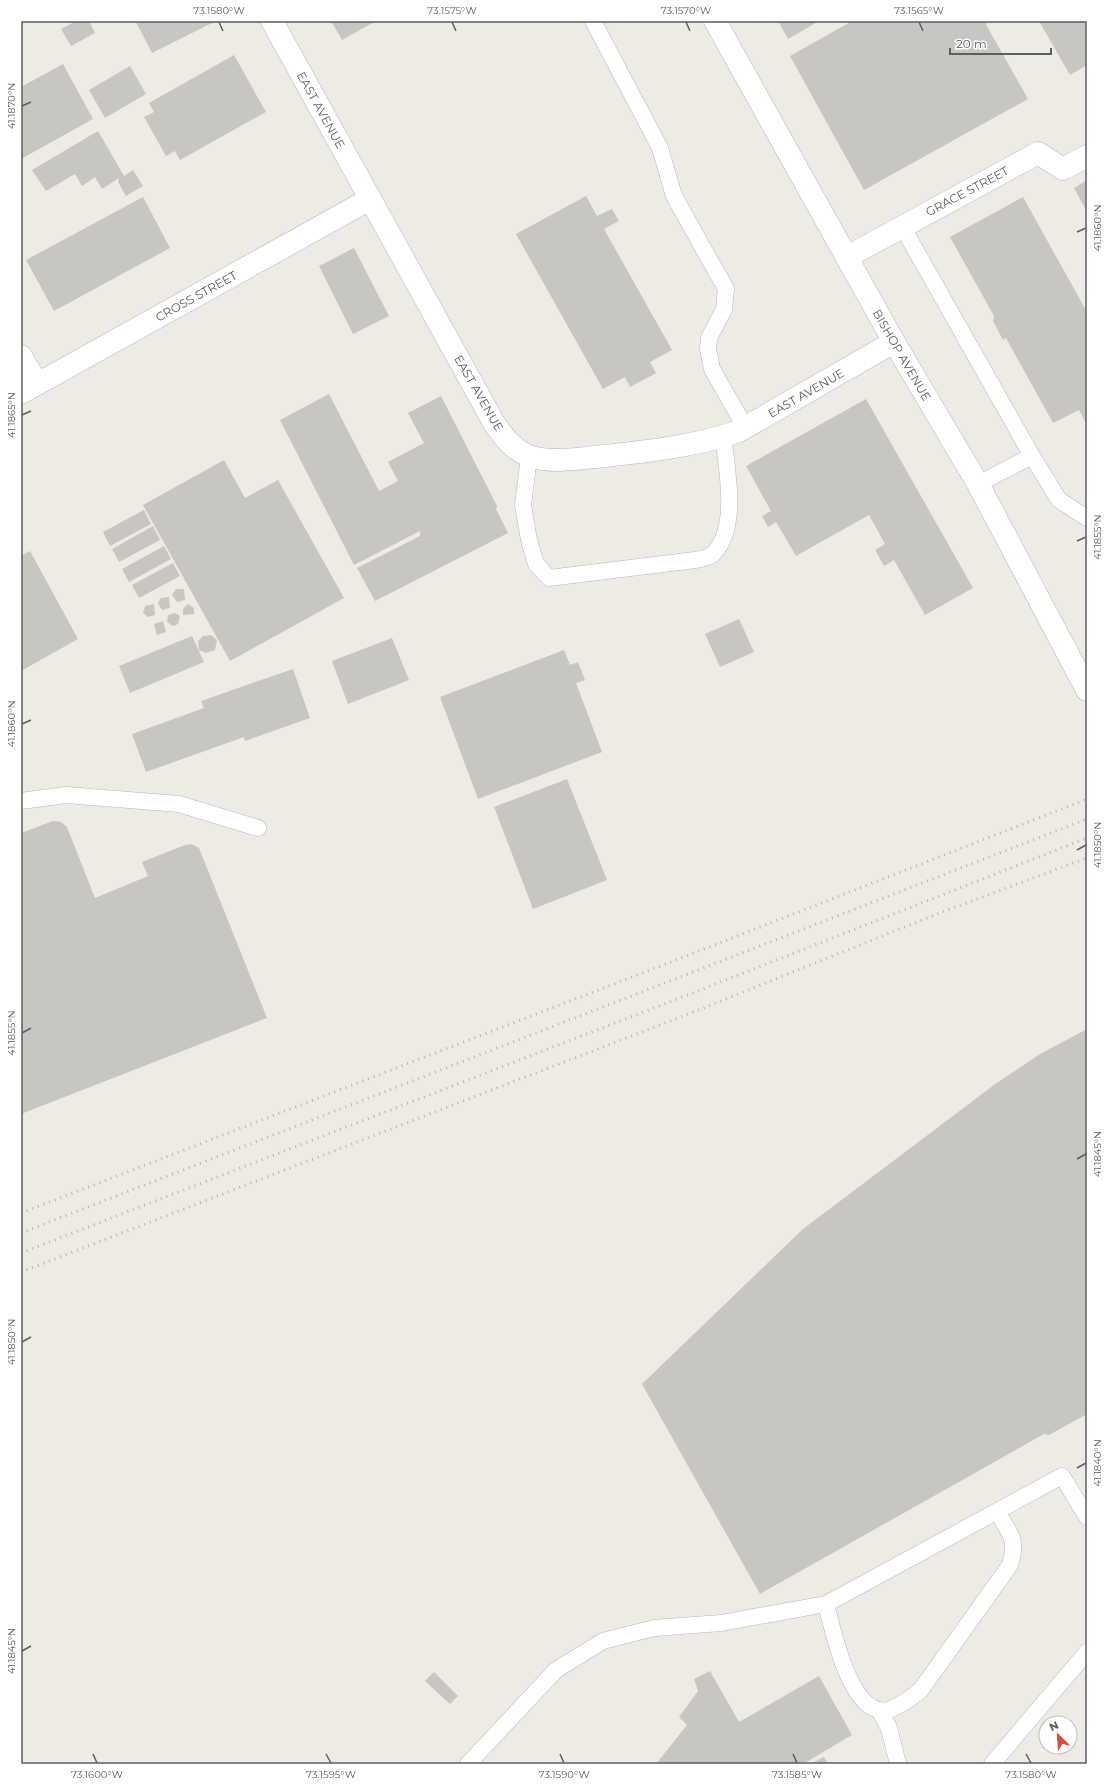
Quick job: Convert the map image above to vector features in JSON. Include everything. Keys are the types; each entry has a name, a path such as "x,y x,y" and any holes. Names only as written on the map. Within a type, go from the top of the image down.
{"street":[{"name":"EAST AVENUE","path":"272,21 494,423 509,443 529,456 547,459 571,459 643,452 723,436 745,427 894,342"},
{"name":"BISHOP AVENUE","path":"716,21 894,342 978,484 1087,690"},
{"name":"GRACE STREET","path":"847,257 1038,153 1063,168 1087,156"},
{"name":"CROSS STREET","path":"29,388 370,199"},
{"path":"21,356 29,388"}],"lane":[{"path":"593,21 660,148 674,196 726,289 724,309 709,338 708,349 712,369 745,427"},
{"path":"902,226 1032,456 1059,500 1087,518"},
{"path":"529,456 523,505 529,540 536,564 548,578 695,560 712,555 720,543 729,521 723,436"},
{"path":"978,484 1032,456"},
{"path":"21,801 66,795 179,804 258,828"},
{"path":"468,1764 556,1670 603,1641 654,1628 720,1623 826,1604 1062,1476 1087,1517"},
{"path":"826,1604 843,1662 856,1691 866,1705 874,1710 888,1710 902,1704 920,1691 1010,1565 1015,1550 1012,1537 997,1512"},
{"path":"992,1764 1087,1652"},
{"path":"879,1710 889,1728 898,1764"}],"building":[{"path":"76,21 89,21 95,33 71,46 61,29"},
{"path":"331,21 376,21 342,40"},
{"path":"778,21 819,21 788,39"},
{"path":"852,21 984,21 1028,99 864,190 790,56"},
{"path":"1039,21 1087,21 1087,65 1070,75"},
{"path":"136,22 214,22 152,53"},
{"path":"234,55 266,112 180,160 175,151 166,156 144,117 154,112 149,103"},
{"path":"63,64 93,119 21,159 21,87"},
{"path":"130,66 146,94 105,118 89,90"},
{"path":"98,131 124,176 133,170 143,186 126,196 118,182 119,178 102,189 95,177 82,186 75,174 46,191 32,170"},
{"path":"1087,180 1087,212 1074,188"},
{"path":"586,196 597,216 612,209 619,221 604,229 672,350 650,362 656,373 630,387 625,377 603,389 516,234"},
{"path":"143,197 170,248 54,311 26,260"},
{"path":"1023,197 1087,312 1087,425 1079,410 1053,423 1006,338 1003,340 993,321 994,316 950,237"},
{"path":"354,248 389,316 353,334 319,266"},
{"path":"329,394 379,491 398,481 388,462 424,443 408,413 441,396 497,506 496,509 508,533 375,601 357,568 420,536 420,531 354,565 280,420"},
{"path":"866,399 973,588 925,615 894,560 884,566 875,550 885,544 869,515 796,556 776,522 768,527 762,516 771,511 746,466"},
{"path":"224,460 245,498 278,480 344,598 230,661 143,505"},
{"path":"144,510 151,524 110,546 103,532"},
{"path":"153,526 160,540 119,562 112,549"},
{"path":"164,546 171,559 129,582 122,569"},
{"path":"30,551 78,639 21,671 21,556"},
{"path":"173,563 180,576 139,598 132,585"},
{"path":"176,589 184,589 185,600 177,602 172,595"},
{"path":"169,597 170,608 162,610 158,603 161,598"},
{"path":"154,604 155,615 148,617 143,613 145,606"},
{"path":"188,604 194,608 194,614 183,615 183,609"},
{"path":"175,613 180,616 178,624 173,626 167,622 168,615"},
{"path":"739,619 754,652 720,667 705,634"},
{"path":"163,621 166,632 157,635 154,624"},
{"path":"211,635 217,640 215,650 206,653 199,650 198,641 203,636"},
{"path":"192,636 204,662 130,693 119,666"},
{"path":"392,638 409,680 348,704 332,661"},
{"path":"564,650 570,665 578,662 585,680 576,683 602,752 478,799 440,697"},
{"path":"293,669 310,718 245,741 244,737 146,772 132,734 204,708 201,701"},
{"path":"567,779 607,880 533,909 494,807"},
{"path":"53,821 61,822 67,827 95,898 148,876 142,862 185,845 191,844 199,848 267,1018 21,1114 21,833"},
{"path":"1087,1029 1087,1414 1049,1435 1044,1434 760,1594 642,1384 803,1229 994,1085 1040,1054"},
{"path":"710,1671 739,1722 819,1676 852,1735 803,1764 656,1764 687,1725 679,1717 698,1691 694,1679"},
{"path":"434,1672 458,1696 450,1704 425,1681"},
{"path":"824,1757 828,1764 810,1764"}],"railway":[{"path":"21,1213 676,960 1087,799"},
{"path":"21,1233 1087,819"},
{"path":"21,1253 690,994 1087,838"},
{"path":"21,1272 696,1011 937,914 1087,858"}]}
